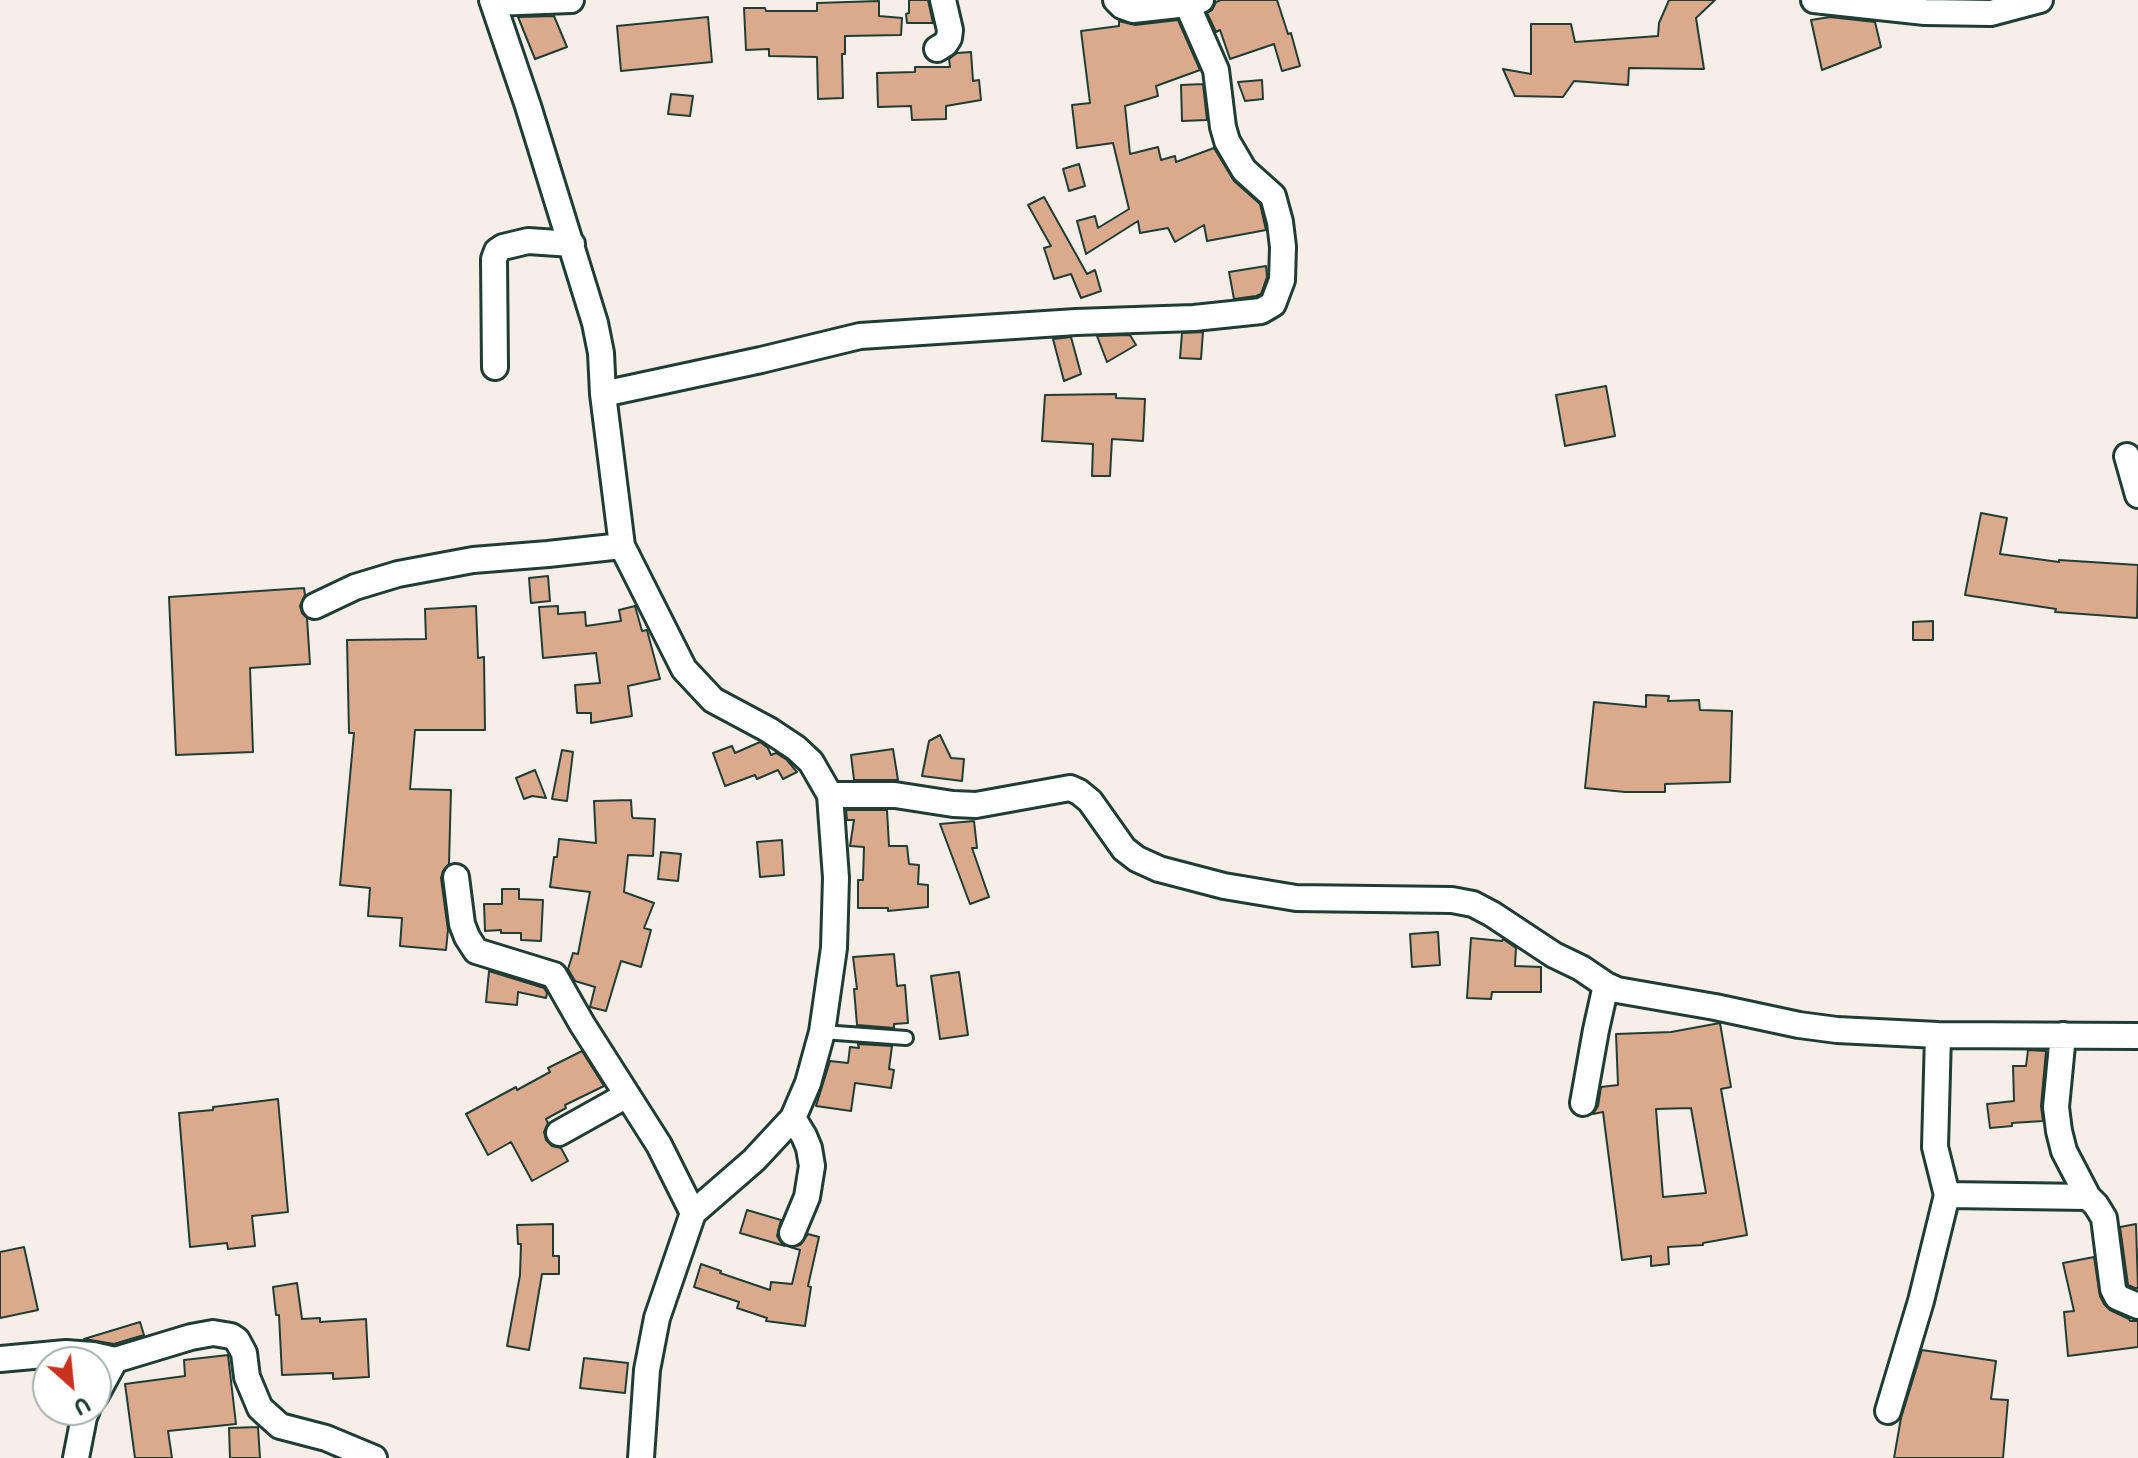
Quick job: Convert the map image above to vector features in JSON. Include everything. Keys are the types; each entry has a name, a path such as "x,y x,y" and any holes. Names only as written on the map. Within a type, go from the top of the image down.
{"street":[{"path":"571,0 492,2 595,323 622,546 684,669 713,700 769,730 811,762 830,795 836,892 834,948 822,1032 808,1083 793,1118 754,1160 693,1213 657,1318 647,1370 641,1458"},
{"path":"937,49 945,44 950,30 943,0"},
{"path":"603,394 860,336 1194,318 1261,311 1273,304 1282,280 1280,222 1273,196 1244,170 1227,141 1216,70 1194,2 1133,10 1116,0"},
{"path":"1814,0 1925,12 2040,0"},
{"path":"495,367 494,259 497,251 528,241 572,244"},
{"path":"2127,456 2138,495"},
{"path":"315,606 355,587 398,574 473,560 622,546"},
{"path":"830,795 895,795 976,805 1070,788 1090,801 1124,849 1159,869 1224,886 1296,898 1452,900 1473,904 1617,990 1799,1025 1938,1035 2138,1036"},
{"path":"456,877 462,924 476,951 554,975 659,1145 693,1213"},
{"path":"1583,1103 1606,985"},
{"path":"1888,1411 1921,1301 1947,1195 1935,1147 1938,1035"},
{"path":"2063,1035 2056,1107 2064,1151 2088,1197 2104,1218 2113,1289 2117,1297 2138,1306"},
{"path":"559,1133 627,1095"},
{"path":"792,1233 807,1197 812,1166 809,1148 793,1118"},
{"path":"1947,1195 2088,1197"},
{"path":"0,1359 66,1353 115,1360 191,1337 213,1333 231,1336 244,1353 247,1377 260,1408 280,1426 326,1438 374,1458"},
{"path":"112,1366 115,1360"},
{"path":"76,1458 82,1426"}],"lane":[{"path":"822,1032 906,1038"}],"building":[{"path":"909,0 928,0 933,23 907,23"},
{"path":"1221,0 1277,0 1300,66 1282,71 1274,44 1230,59 1220,30 1216,32 1207,13"},
{"path":"1669,0 1715,0 1696,18 1704,69 1629,68 1628,85 1574,81 1563,97 1515,96 1503,69 1531,74 1531,24 1571,24 1575,42 1658,36 1659,23"},
{"path":"879,1 879,16 902,18 901,35 845,36 845,54 842,54 843,98 818,99 817,57 769,56 769,49 746,50 744,8 817,11 817,3"},
{"path":"554,16 567,47 535,59 518,17"},
{"path":"708,17 712,62 621,71 617,26"},
{"path":"1830,17 1875,22 1881,47 1822,70 1811,20"},
{"path":"1178,20 1200,70 1156,86 1158,96 1125,106 1130,154 1158,147 1161,160 1175,156 1176,162 1214,148 1234,181 1260,204 1266,230 1207,241 1204,225 1175,242 1168,228 1140,233 1138,221 1086,254 1077,221 1095,216 1098,228 1129,209 1113,143 1077,148 1072,105 1090,103 1081,31 1119,26 1119,21 1135,25"},
{"path":"971,52 973,81 979,80 981,100 946,106 946,119 912,120 911,106 878,107 877,73 915,72 915,67 950,67 949,59 957,53"},
{"path":"1262,80 1263,99 1245,101 1238,82"},
{"path":"1203,84 1207,120 1182,121 1181,85"},
{"path":"671,94 693,96 690,116 668,114"},
{"path":"1079,164 1085,186 1069,191 1063,169"},
{"path":"1044,197 1087,274 1095,270 1101,291 1081,298 1071,274 1054,279 1044,248 1051,246 1028,205"},
{"path":"1266,266 1267,277 1261,294 1234,299 1229,272"},
{"path":"1203,332 1201,359 1180,358 1182,333"},
{"path":"1130,335 1136,345 1107,362 1097,336"},
{"path":"1071,337 1081,374 1064,381 1053,339"},
{"path":"1606,386 1615,436 1565,446 1556,395"},
{"path":"1116,394 1116,398 1145,399 1143,441 1112,439 1110,476 1092,476 1093,444 1042,441 1045,395"},
{"path":"1981,513 2007,518 2000,554 2059,562 2138,565 2137,618 2055,612 2056,609 1965,595"},
{"path":"548,576 550,601 531,603 529,578"},
{"path":"304,588 305,595 300,606 307,618 310,664 250,668 253,752 176,755 169,597"},
{"path":"476,606 478,658 484,657 485,730 415,730 410,789 451,790 449,864 441,878 448,930 446,950 400,946 402,918 368,916 370,888 340,885 354,733 349,733 347,640 426,639 425,609"},
{"path":"558,606 558,614 585,612 586,626 621,621 619,610 635,606 642,631 647,630 660,679 628,686 632,716 591,723 591,713 577,713 575,685 600,683 596,653 543,658 539,607"},
{"path":"1933,621 1933,640 1913,640 1913,622"},
{"path":"1646,695 1669,696 1668,701 1699,700 1700,710 1732,711 1730,782 1665,784 1665,792 1585,788 1594,702 1646,707"},
{"path":"940,735 951,758 964,759 962,781 922,776 929,741"},
{"path":"760,742 771,755 776,753 787,760 797,772 783,779 778,770 757,779 755,775 725,786 713,753 732,746 735,753"},
{"path":"893,749 898,780 854,780 851,755"},
{"path":"562,750 573,752 567,801 552,799"},
{"path":"535,770 546,798 532,796 524,799 516,778"},
{"path":"631,800 633,818 655,819 653,856 628,855 624,892 654,903 644,928 651,930 641,967 621,961 606,1011 590,1007 595,987 575,981 568,969 573,953 578,954 590,892 550,887 559,839 596,843 594,801"},
{"path":"846,810 887,810 889,846 907,846 909,864 919,865 918,884 928,885 928,907 888,911 888,908 858,908 858,880 863,880 864,847 850,846 854,820 847,820"},
{"path":"974,821 977,848 972,848 989,897 970,904 940,824"},
{"path":"782,840 784,875 760,877 757,842"},
{"path":"661,852 681,854 678,881 658,879"},
{"path":"502,889 519,889 519,899 543,900 541,941 521,940 521,933 485,931 484,904 502,904"},
{"path":"1438,932 1440,965 1412,967 1410,934"},
{"path":"1471,938 1503,939 1516,948 1515,966 1541,967 1541,992 1492,992 1491,999 1467,998"},
{"path":"894,954 897,986 905,985 908,1023 894,1024 894,1028 857,1025 853,957"},
{"path":"489,971 544,988 546,998 518,992 517,1005 486,1002"},
{"path":"959,972 968,1035 940,1039 931,976"},
{"path":"1720,1023 1731,1087 1721,1089 1747,1235 1703,1245 1668,1247 1669,1264 1651,1266 1651,1256 1622,1260 1603,1112 1593,1114 1598,1106 1601,1087 1618,1085 1616,1034 1671,1032","holes":["1691,1108 1706,1193 1663,1197 1656,1109"]},
{"path":"858,1044 892,1046 889,1069 894,1070 891,1088 855,1083 851,1111 816,1106 830,1061 848,1063 850,1047 859,1048"},
{"path":"2028,1050 2046,1051 2041,1106 2043,1121 1990,1128 1987,1104 2014,1101 2013,1066 2026,1066"},
{"path":"582,1051 604,1086 565,1105 566,1108 546,1119 548,1123 544,1132 546,1140 552,1146 561,1148 568,1161 532,1181 511,1142 488,1155 466,1114 516,1087 517,1090 550,1072 548,1068"},
{"path":"278,1099 288,1212 252,1216 255,1246 228,1249 227,1243 190,1247 179,1113"},
{"path":"747,1210 781,1220 777,1236 785,1246 740,1233"},
{"path":"553,1224 553,1256 559,1256 559,1274 542,1274 529,1350 507,1346 520,1275 521,1244 518,1244 517,1225"},
{"path":"2136,1224 2138,1288 2128,1285 2120,1227"},
{"path":"808,1234 819,1237 808,1286 811,1287 805,1326 766,1321 767,1318 737,1308 739,1302 694,1287 701,1264 770,1290 771,1282 792,1284 800,1250 790,1247 800,1245"},
{"path":"24,1247 38,1310 0,1318 0,1252"},
{"path":"2094,1257 2100,1296 2110,1310 2130,1321 2138,1321 2138,1347 2068,1356 2064,1312 2074,1311 2063,1263"},
{"path":"297,1283 302,1319 320,1318 320,1322 366,1319 369,1377 333,1379 333,1373 282,1375 279,1315 276,1315 273,1287"},
{"path":"140,1322 144,1335 114,1344 84,1339"},
{"path":"1922,1350 1996,1361 1991,1399 2008,1400 2003,1458 1894,1458 1901,1418"},
{"path":"228,1355 236,1424 168,1431 172,1458 135,1458 125,1384 185,1376 184,1360"},
{"path":"584,1358 628,1363 625,1393 580,1388"},
{"path":"258,1427 260,1458 230,1458 229,1428"}]}
